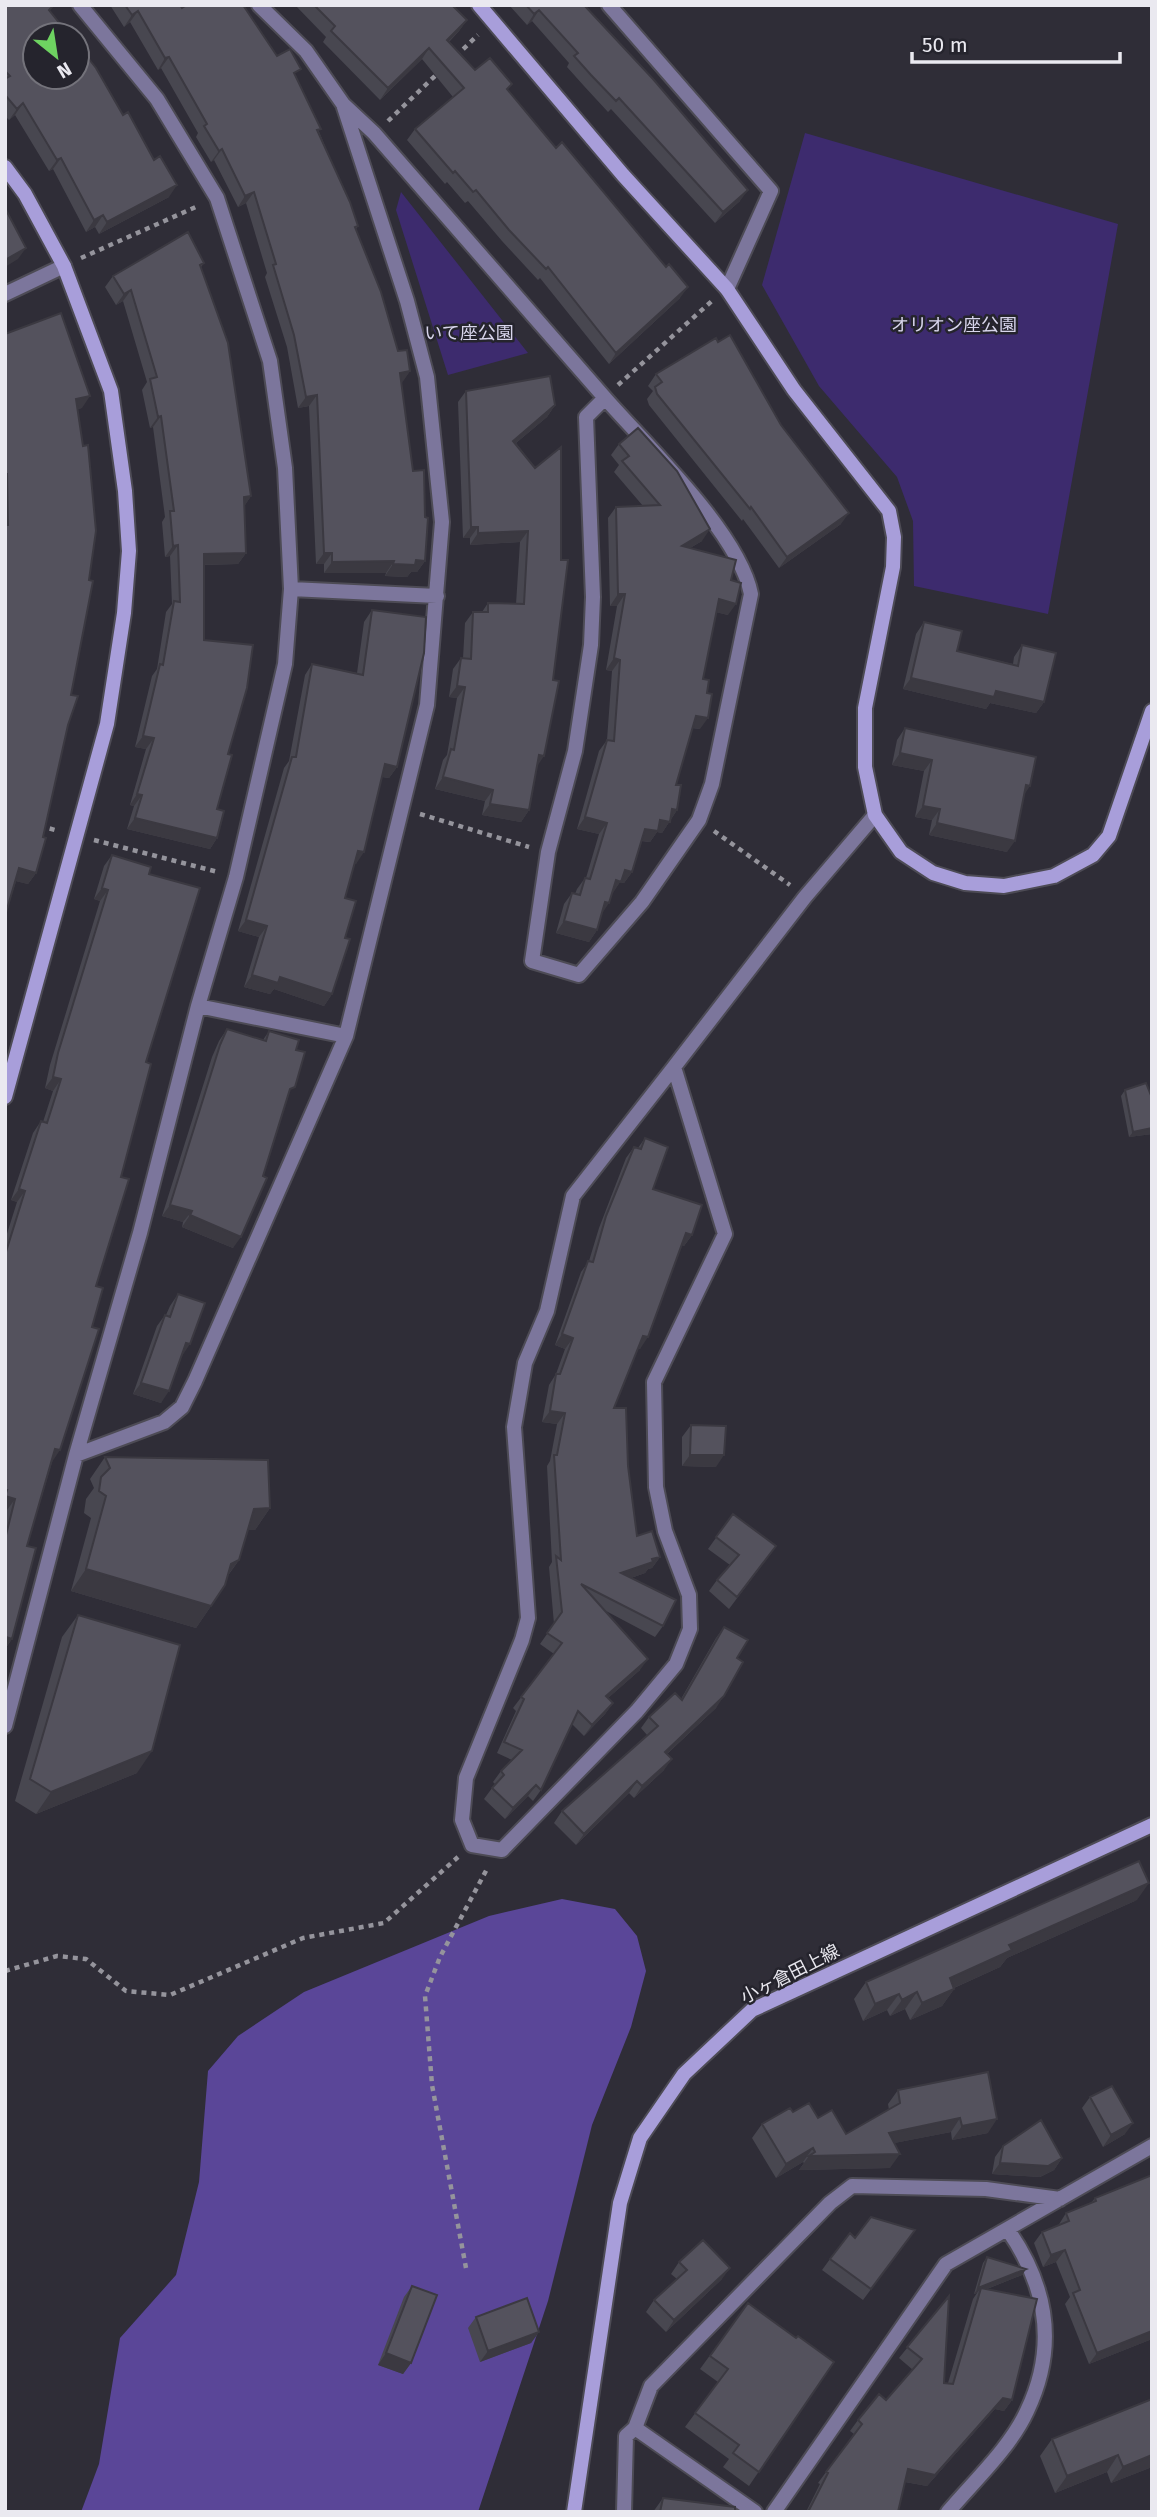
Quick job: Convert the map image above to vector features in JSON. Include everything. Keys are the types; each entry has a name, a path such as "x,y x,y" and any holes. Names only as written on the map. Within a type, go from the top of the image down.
{"street":[{"path":"5,1726 76,1455 140,1233 198,1006 236,877 282,676 291,589 285,468 270,361 217,198 157,99 80,5"},
{"path":"259,5 306,51 343,104 374,133 605,398 726,537 748,579 751,594 747,625 712,784 699,820 642,902 579,975 532,961 548,852 575,751 591,645 593,597 586,417 605,398"},
{"path":"479,5 623,175 727,289 794,390 889,511 894,537 893,567 865,708 865,767 875,815 901,852 933,873 965,883 1004,886 1055,876 1093,855 1110,836 1152,710"},
{"path":"609,5 771,191 727,289"},
{"path":"76,1455 164,1422 183,1407 346,1036 427,705 442,522 427,377 408,301 343,104"},
{"path":"5,167 25,194 64,266 111,391 125,491 129,551 124,613 107,724 5,1097"},
{"path":"5,294 64,266"},
{"path":"291,589 437,596"},
{"path":"674,1067 725,1234 654,1382 656,1487 665,1531 690,1595 690,1629 676,1664 637,1711 502,1850 472,1845 462,1820 466,1778 522,1640 528,1618 514,1427 525,1363 547,1311 573,1196 805,897 875,815"},
{"path":"198,1006 346,1036"},
{"name":"小ヶ倉田上線","path":"574,2512 620,2203 640,2138 684,2074 752,2010 1152,1825"},
{"path":"774,2512 947,2264 1152,2146"},
{"path":"624,2512 626,2436 635,2428 651,2386 830,2203 852,2186 986,2189 1060,2199"},
{"path":"948,2512 1027,2412 1038,2379 1047,2320 1041,2294 1021,2248 1008,2230"},
{"path":"635,2428 755,2512"}],"path":[{"path":"453,58 493,21"},
{"path":"374,133 443,68"},
{"path":"64,266 217,198"},
{"path":"605,398 664,341 727,289"},
{"path":"403,809 548,852"},
{"path":"699,820 805,897"},
{"path":"29,824 236,877"},
{"path":"5,1970 57,1956 86,1959 126,1991 170,1994 303,1938 384,1923 472,1845"},
{"path":"466,2268 432,2085 425,1996 440,1957 484,1872 502,1850"}],"green space":[{"name":"オリオン座公園","path":"805,133 1118,224 1048,614 914,586 913,521 897,477 819,386 762,285"},
{"name":"いて座公園","path":"401,192 528,353 448,375 396,210"}],"shaded area":[{"path":"562,1899 615,1909 637,1936 646,1971 631,2027 592,2125 548,2301 478,2512 81,2512 99,2464 120,2338 176,2275 199,2182 208,2071 238,2036 304,1992 489,1916"}],"building":[{"path":"5,5 50,5 52,7 49,10 58,21 21,21 21,91 91,91 91,62 123,115 128,112 154,160 160,156 177,185 107,222 103,215 94,220 61,158 57,160 23,103 17,109 5,95 5,79 10,76 5,71"},
{"path":"125,5 180,5 182,8 187,5 243,5 277,56 290,49 301,69 294,73 321,129 317,130 350,202 358,226 355,227 381,292 398,351 407,350 410,371 400,373 413,471 424,470 425,517 428,518 425,561 416,560 415,565 393,564 394,561 332,562 332,553 324,553 317,395 306,397 294,335 273,265 276,264 254,192 245,196 222,149 219,151 204,126 207,124 169,57 165,58 138,11 132,15"},
{"path":"314,5 452,5 467,20 447,40 475,70 490,58 512,84 507,89 556,148 562,142 666,267 669,264 688,287 616,353 548,267 546,269 509,230 476,190 473,192 455,171 453,173 415,129 464,88 429,48 388,88 331,31 335,26"},
{"path":"526,5 584,5 653,79 748,190 723,212 619,98 616,101 591,75 574,56 578,53 539,10 534,14"},
{"path":"5,208 26,248 5,260"},
{"path":"188,232 204,263 200,265 228,343 251,496 244,497 246,553 204,554 204,640 253,645 247,688 228,754 232,755 217,809 224,811 217,838 135,818 142,795 137,794 154,738 143,736 160,664 163,665 174,601 180,602 178,545 173,546 170,511 174,511 161,416 158,417 150,379 157,377 131,290 124,294 113,276"},
{"path":"61,313 90,396 76,399 83,446 88,445 96,531 89,580 93,581 71,695 78,696 68,725 43,837 46,838 36,873 19,868 5,916 5,525 8,525 5,474 5,334"},
{"path":"730,335 781,425 849,513 787,557 751,507 750,509 657,394 655,387 662,382 656,374 716,338 718,342"},
{"path":"550,376 555,405 513,441 535,468 561,447 561,560 568,560 553,680 559,681 544,756 539,755 529,810 490,804 493,790 443,777 451,749 454,750 465,687 457,686 461,658 471,659 473,612 488,612 488,603 524,604 528,531 478,533 478,527 471,527 466,391"},
{"path":"638,428 677,471 710,529 682,546 736,560 731,580 741,583 736,604 719,599 703,679 709,680 707,693 712,694 708,718 696,716 676,785 681,785 677,810 672,809 670,822 660,820 658,831 645,829 632,872 625,870 621,882 616,880 609,903 605,902 597,930 564,921 572,893 580,895 585,878 590,879 607,823 585,817 607,740 614,741 620,660 614,658 625,594 618,594 616,507 660,505 622,461 629,456 619,444"},
{"path":"372,610 426,617 424,653 397,767 385,764 364,852 358,851 345,898 356,901 345,938 350,939 332,994 280,977 278,983 252,975 267,926 246,920 292,757 296,757 312,664 363,675"},
{"path":"924,622 962,631 957,651 1018,666 1022,645 1056,653 1044,702 996,691 994,697 911,678"},
{"path":"905,728 1036,757 1030,786 1026,785 1015,841 937,823 940,809 923,806 932,760 900,753"},
{"path":"112,855 151,867 149,874 200,888 146,1062 151,1064 121,1177 129,1179 96,1286 103,1288 92,1327 99,1329 60,1450 55,1449 27,1546 36,1548 12,1639 5,1639 5,1539 15,1499 5,1496 5,1255 25,1191 19,1189 41,1121 47,1123 61,1079 53,1077 58,1053 108,890 102,888"},
{"path":"227,1029 266,1041 269,1031 299,1040 296,1050 305,1052 295,1087 290,1089 263,1176 267,1178 241,1237 190,1215 192,1211 170,1205"},
{"path":"1146,1083 1152,1098 1152,1128 1133,1132 1125,1090"},
{"path":"645,1138 668,1147 653,1189 702,1205 692,1235 686,1233 648,1337 643,1336 614,1408 626,1408 628,1466 637,1536 652,1531 660,1557 621,1573 676,1600 663,1626 581,1584 648,1659 606,1696 613,1703 592,1725 578,1711 541,1790 536,1785 513,1808 492,1788 504,1775 501,1771 522,1750 504,1742 524,1699 521,1697 562,1643 547,1633 562,1612 556,1556 561,1560 554,1455 557,1455 565,1413 550,1411 556,1374 560,1374 573,1338 562,1334 588,1261 593,1262 606,1216 634,1147 641,1149"},
{"path":"178,1294 205,1303 190,1344 186,1343 169,1391 141,1383 165,1315 170,1317"},
{"path":"691,1425 726,1426 724,1455 690,1455"},
{"path":"105,1457 268,1460 270,1508 254,1509 239,1560 231,1564 225,1585 211,1606 86,1569 106,1496 99,1491 101,1477 110,1468"},
{"path":"733,1514 776,1546 737,1597 717,1580 739,1555 716,1537"},
{"path":"78,1615 180,1645 152,1751 51,1792 30,1779"},
{"path":"724,1627 748,1640 737,1658 743,1662 724,1696 665,1752 672,1759 642,1786 637,1781 584,1834 562,1811 658,1726 649,1717 675,1693 682,1700"},
{"path":"1139,1861 1149,1883 1009,1945 1012,1950 950,1978 954,1989 922,2003 917,1992 902,2000 899,1994 875,2004 866,1982"},
{"path":"988,2072 997,2119 962,2126 960,2118 889,2133 900,2154 809,2156 815,2152 813,2148 786,2164 762,2124 790,2108 793,2112 809,2103 818,2118 832,2110 846,2134 900,2103 898,2090"},
{"path":"1112,2086 1133,2123 1111,2135 1090,2097"},
{"path":"1041,2120 1062,2158 1048,2166 1000,2163 1003,2146"},
{"path":"1152,2175 1152,2331 1097,2353 1073,2293 1080,2290 1065,2250 1051,2255 1042,2232 1069,2221 1066,2213"},
{"path":"871,2217 915,2230 871,2289 830,2259 850,2233 855,2238"},
{"path":"703,2240 730,2268 674,2320 654,2300 687,2270 679,2262"},
{"path":"987,2257 1026,2269 978,2288"},
{"path":"412,2286 437,2295 411,2363 386,2353"},
{"path":"981,2288 1037,2299 1012,2400 1003,2398 935,2475 908,2469 898,2512 808,2512 828,2473 826,2472 862,2424 858,2420 879,2394 886,2400 922,2359 907,2347 949,2296 944,2383 953,2384"},
{"path":"527,2298 539,2332 488,2351 476,2317"},
{"path":"748,2303 834,2362 759,2472 733,2453 739,2445 695,2413 728,2369 710,2356"},
{"path":"1152,2399 1152,2455 1123,2467 1118,2455 1067,2476 1052,2439"},
{"path":"663,2498 735,2507 735,2512 660,2512"}]}
